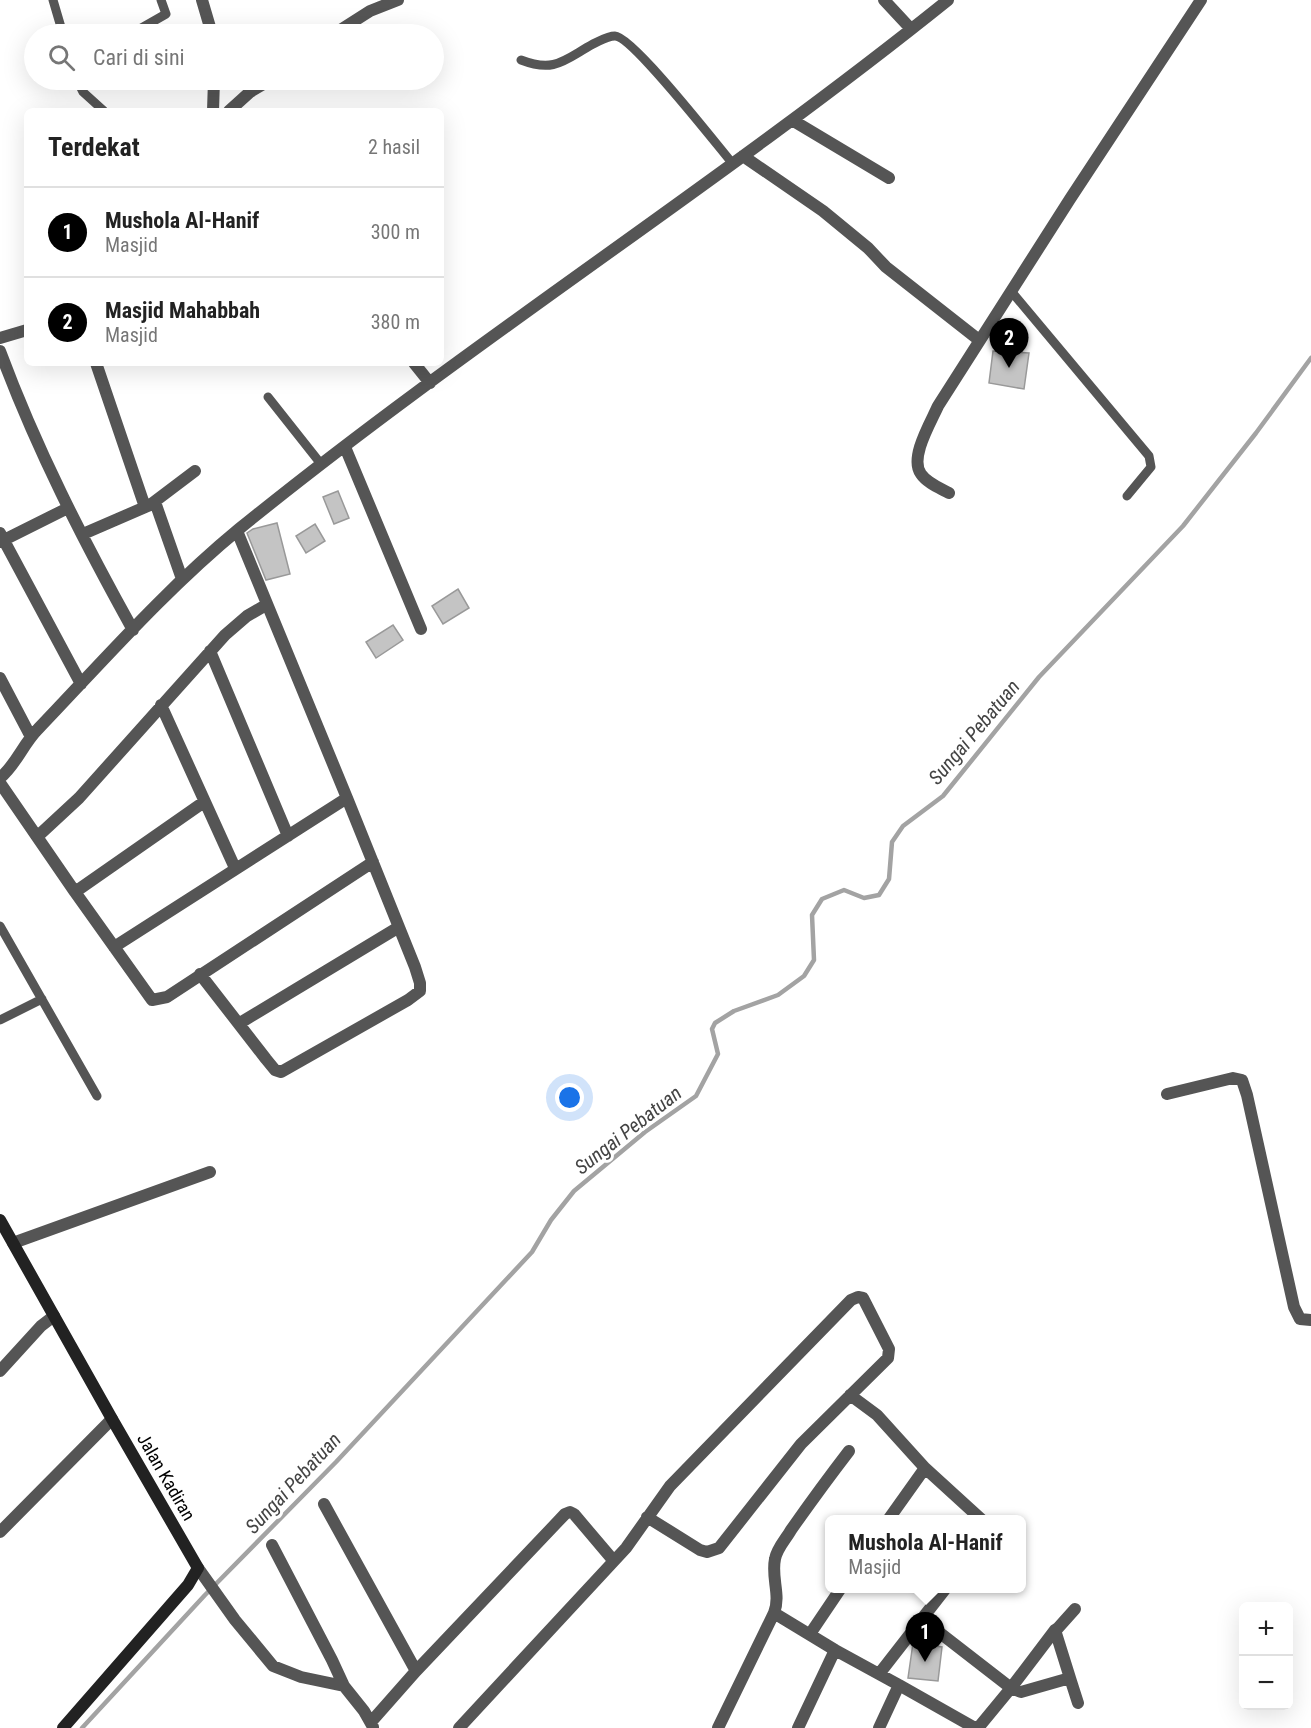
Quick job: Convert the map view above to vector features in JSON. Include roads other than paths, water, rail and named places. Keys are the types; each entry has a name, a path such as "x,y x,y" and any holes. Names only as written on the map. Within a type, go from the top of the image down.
{"street":[{"path":"202,0 209,24"},
{"path":"350,24 370,11 398,0"},
{"path":"884,0 912,29"},
{"path":"0,778 9,770 31,737 81,684 182,579 237,531 321,464 738,160 948,0"},
{"path":"949,493 921,475 918,468 918,452 938,406 1202,0"},
{"path":"213,108 214,90"},
{"path":"232,108 253,90"},
{"path":"792,120 889,178"},
{"path":"738,160 823,211 868,248 886,267 979,340"},
{"path":"0,338 24,331"},
{"path":"0,351 18,399 68,508 133,630"},
{"path":"97,366 150,505 182,579"},
{"path":"416,366 430,383"},
{"path":"345,447 421,629"},
{"path":"83,534 150,505 195,471"},
{"path":"68,508 1,539 81,684"},
{"path":"200,974 275,1070 281,1072 408,1000 416,995 421,986 373,862 237,531"},
{"path":"38,836 79,798 235,625 266,606"},
{"path":"210,651 288,836"},
{"path":"0,678 31,737"},
{"path":"161,705 235,868"},
{"path":"0,783 152,1000 167,997 373,862"},
{"path":"114,947 347,798"},
{"path":"75,892 204,802"},
{"path":"240,1023 399,927"},
{"path":"1167,1094 1233,1078 1240,1078 1243,1082 1294,1307 1300,1318 1311,1320"},
{"path":"13,1243 210,1172"},
{"name":"Jalan Kadiran","path":"0,1220 198,1568"},
{"path":"459,1728 626,1548 647,1517 670,1486 851,1300 861,1296 889,1352 885,1362 801,1444 718,1548 707,1552 700,1550 647,1517"},
{"path":"0,1371 41,1326 54,1316"},
{"path":"850,1395 877,1415 926,1468 977,1515"},
{"path":"0,1532 112,1419"},
{"path":"718,1728 778,1602 775,1585 775,1559 779,1548 849,1451"},
{"path":"892,1515 926,1468"},
{"path":"324,1504 417,1671"},
{"path":"272,1545 344,1686 372,1725 417,1671 568,1513 574,1514 613,1560"},
{"path":"63,1728 188,1585 198,1568 235,1620 273,1666 301,1677 344,1686"},
{"path":"810,1634 838,1593"},
{"path":"879,1674 942,1593"},
{"path":"774,1613 899,1685 961,1725 976,1728 1011,1688 1055,1630 1075,1609"},
{"path":"922,1619 1011,1688 1022,1692 1070,1678"},
{"path":"1055,1630 1078,1703"},
{"path":"798,1728 835,1650"},
{"path":"879,1728 899,1685"}],"lane":[{"path":"53,0 60,24"},
{"path":"148,24 166,14 161,0"},
{"path":"521,60 534,65 550,66 606,38 618,36 629,43 738,160"},
{"path":"82,90 101,108"},
{"path":"1011,291 1149,456 1151,467 1127,496"},
{"path":"268,398 321,464"},
{"path":"0,926 97,1096"},
{"path":"0,1020 42,999"}],"waterway":[{"name":"Sungai Pebatuan","path":"82,1728 205,1595 336,1462 532,1252 551,1220 574,1191 645,1132 696,1096 718,1054 712,1029 715,1023 734,1011 778,995 804,976 814,960 812,915 822,899 844,890 864,898 879,895 889,879 892,842 903,826 943,796 1039,677 1183,526 1311,358"}],"place":[{"name":"Masjid Mahabbah","path":"1009,368"},
{"name":"Mushola Al-Hanif","path":"925,1662"}]}
